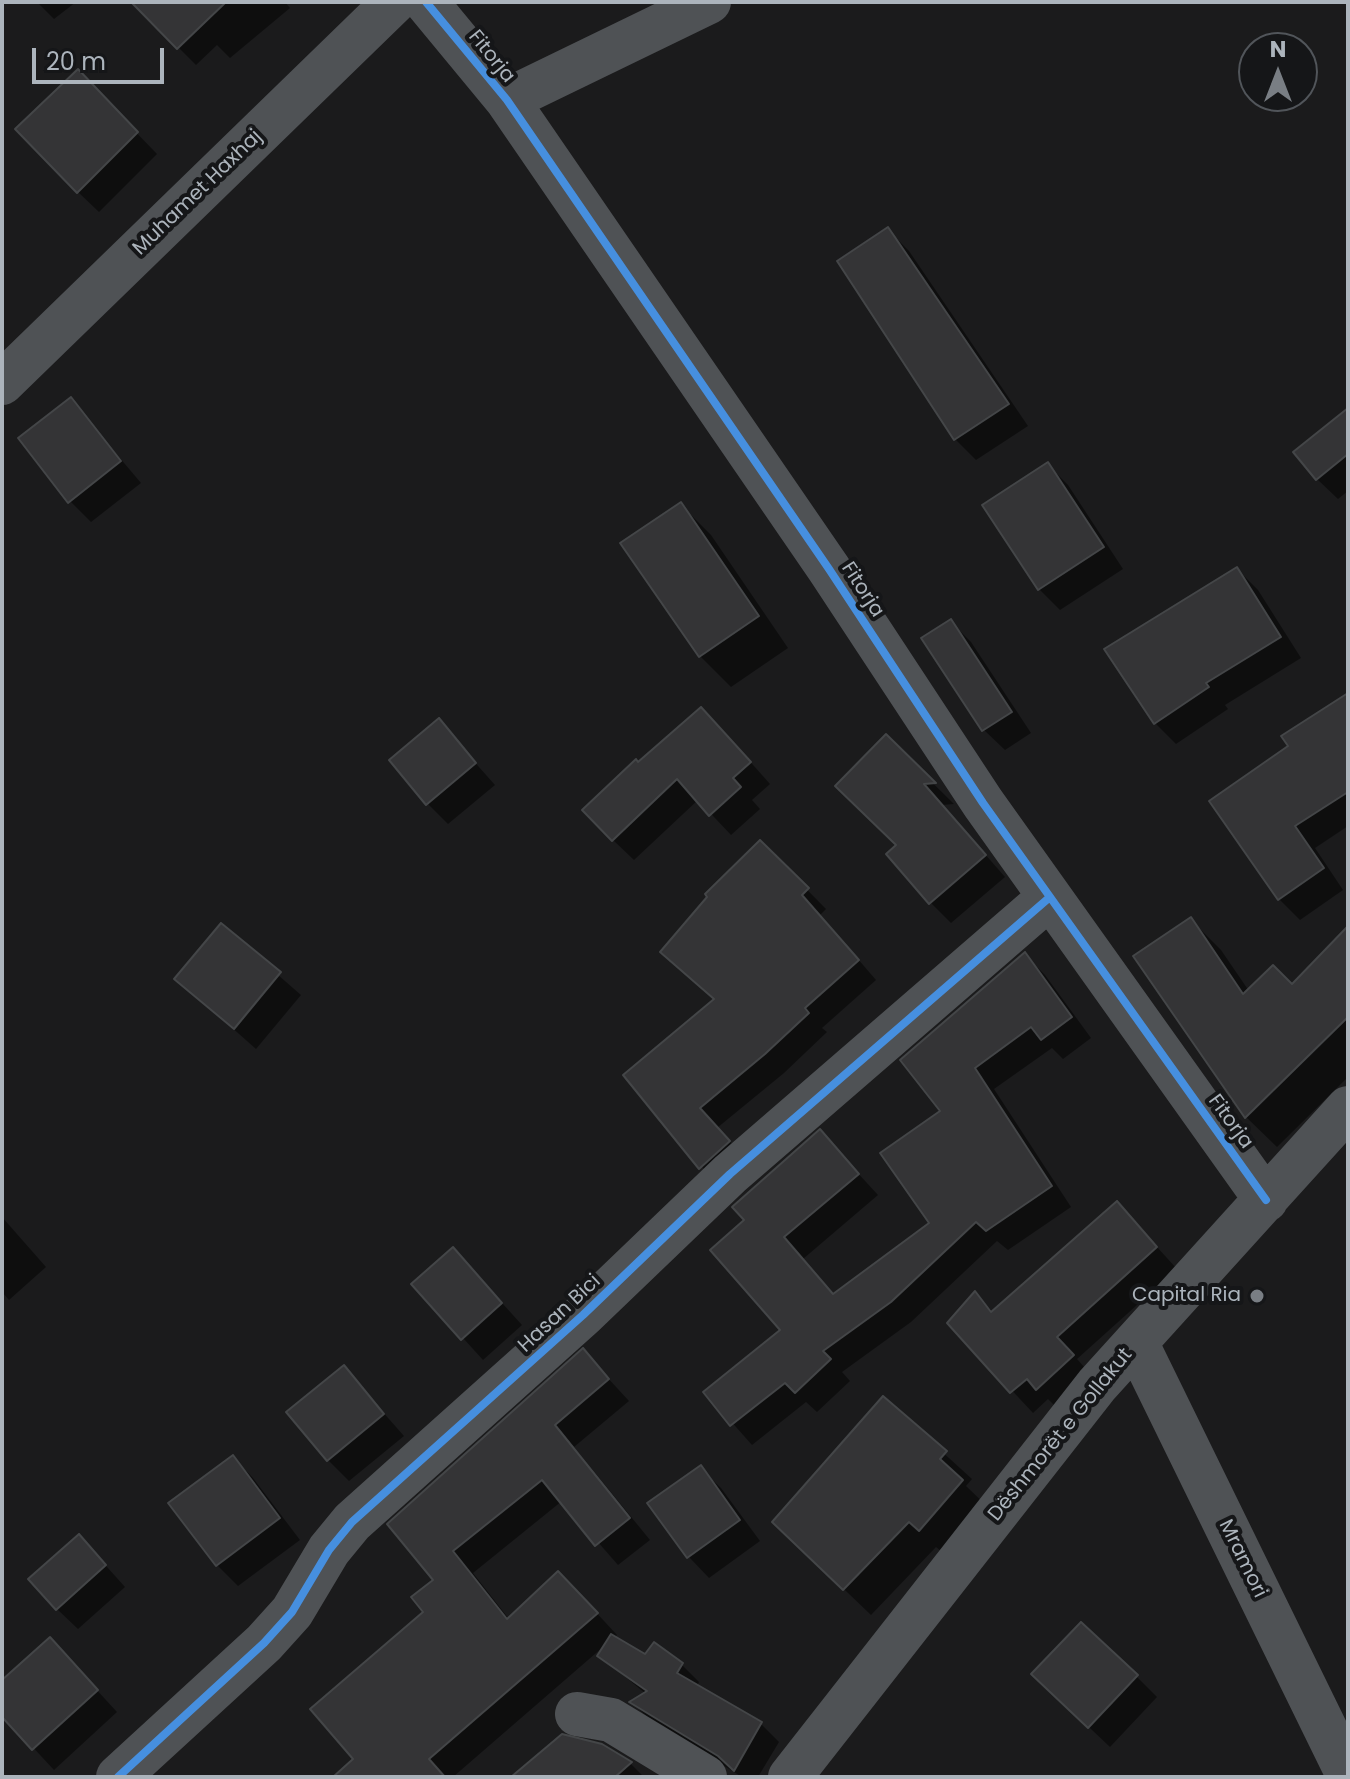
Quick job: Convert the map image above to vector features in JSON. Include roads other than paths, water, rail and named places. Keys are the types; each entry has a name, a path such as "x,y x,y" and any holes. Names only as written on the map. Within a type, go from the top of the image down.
{"street":[{"name":"Muhamet Haxhaj","path":"2,383 394,2"},
{"name":"Fitorja","path":"426,2 507,100 1050,897 1266,1200"},
{"path":"507,100 709,2"},
{"name":"Hasan Bici","path":"118,1777 264,1643 292,1612 329,1550 352,1522 583,1315 730,1174 1050,897"},
{"name":"Dëshmorët e Gollakut","path":"790,1777 1097,1385 1348,1108"},
{"name":"Mramori","path":"1136,1342 1348,1775"},
{"path":"577,1714 611,1720 705,1777"}],"place":[{"name":"Capital Ria","path":"1257,1296"}]}
